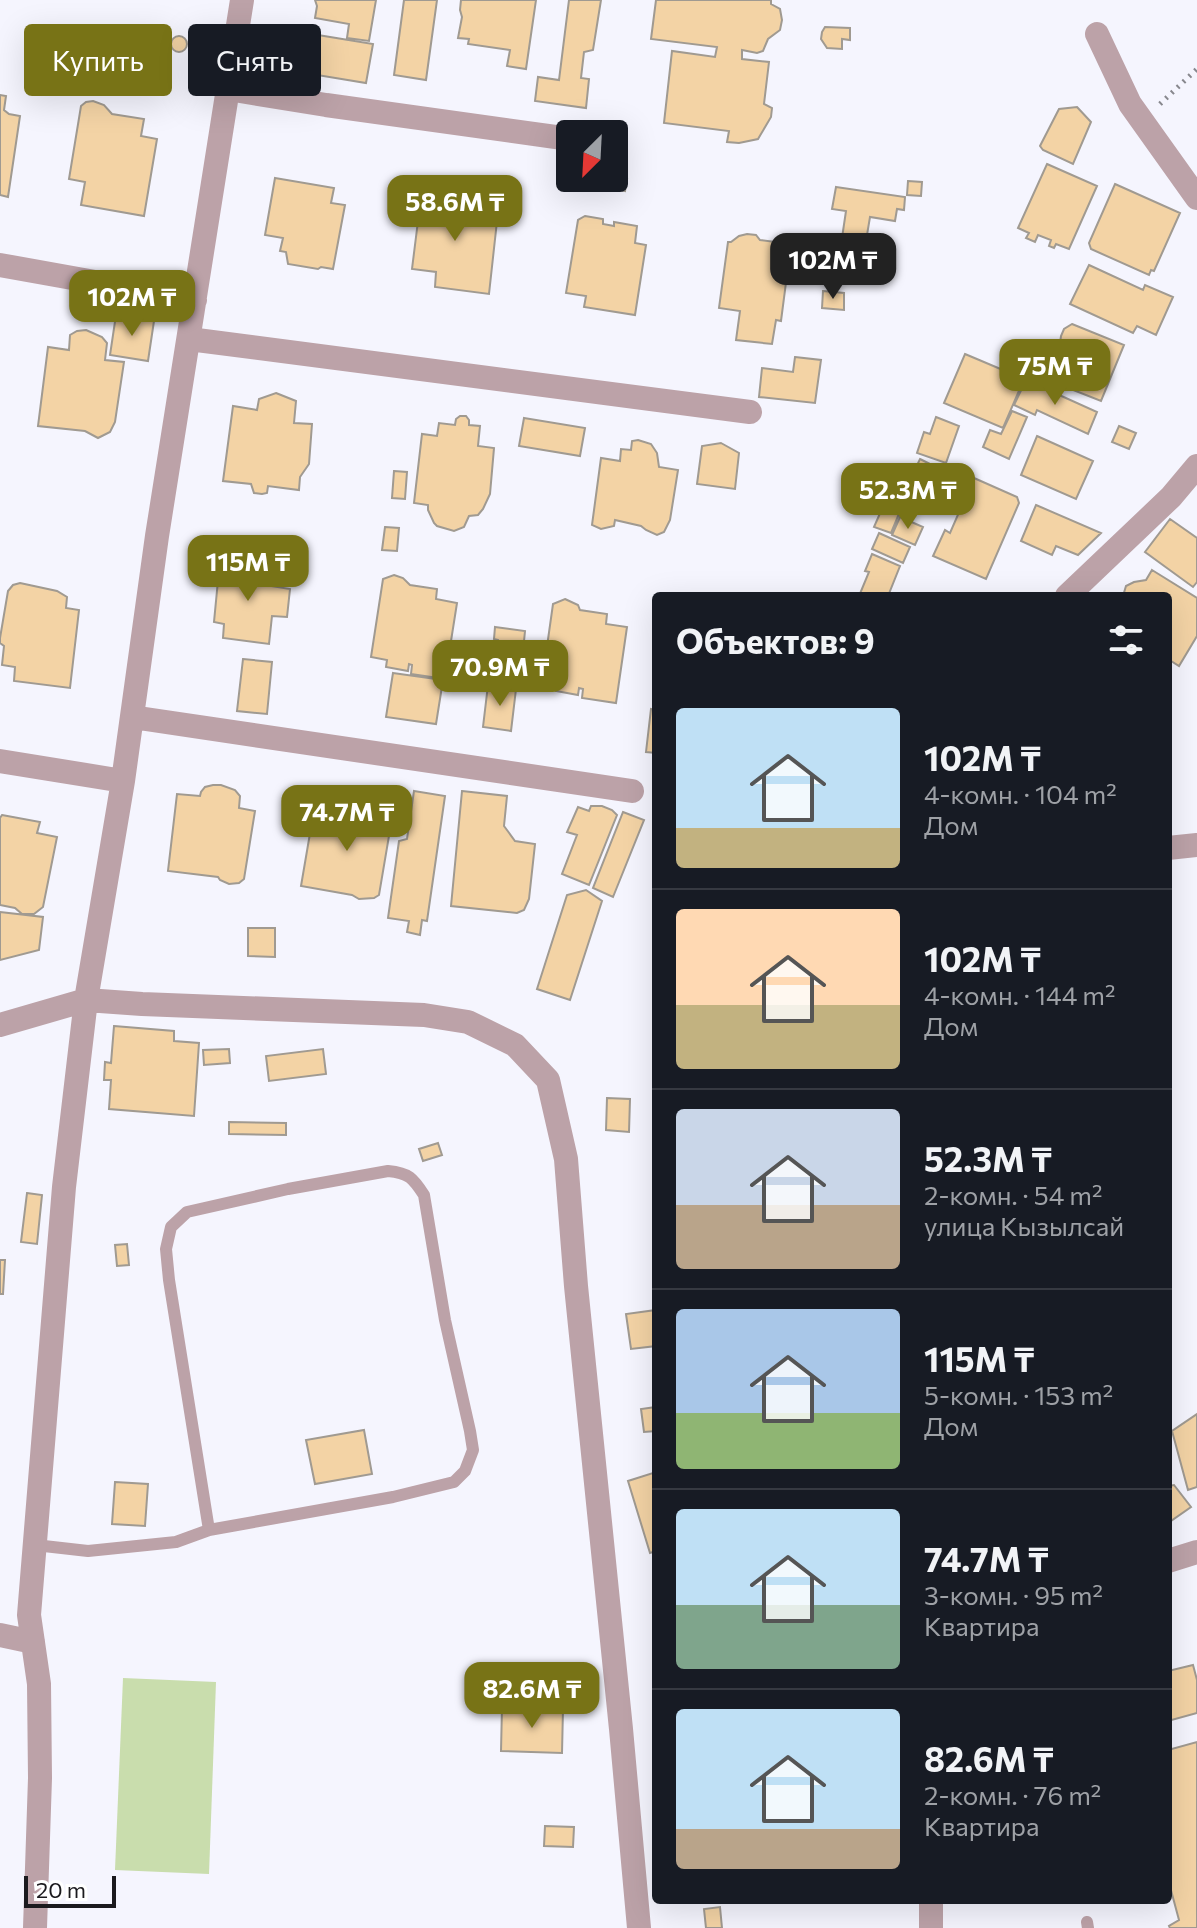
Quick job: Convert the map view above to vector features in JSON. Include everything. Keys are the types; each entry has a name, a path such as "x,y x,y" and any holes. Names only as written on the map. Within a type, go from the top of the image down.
{"street":[{"path":"238,24 242,0"},
{"path":"1097,34 1130,104 1197,198"},
{"path":"35,1928 40,1700 29,1615 64,1187 86,1000 123,781 157,536 227,96"},
{"path":"271,96 556,137"},
{"path":"0,265 195,300"},
{"path":"189,339 750,412"},
{"path":"1071,592 1171,497 1197,466"},
{"path":"132,717 632,791"},
{"path":"0,761 123,781"},
{"path":"1172,848 1197,845"},
{"path":"0,1025 86,1000 424,1015 468,1022 515,1045 548,1080 566,1159 639,1928"},
{"path":"1172,1560 1197,1552"},
{"path":"0,1635 33,1642"},
{"path":"931,1904 931,1928"}],"lane":[{"path":"35,1545 88,1551 176,1542 209,1530 393,1497 454,1482 465,1471 473,1450 445,1320 424,1195 405,1172 374,1173 187,1212 171,1227 166,1249 169,1280 209,1530"}],"path":[{"path":"1141,121 1197,69"}],"green space":[{"path":"123,1678 216,1682 209,1874 115,1870"}],"building":[{"path":"315,0 376,0 369,41 347,38 349,24 315,18"},
{"path":"404,0 437,0 426,80 394,75"},
{"path":"461,0 536,0 526,69 507,66 510,50 468,44 469,39 458,38"},
{"path":"569,0 601,0 593,50 584,52 581,78 589,79 586,108 535,101 538,77 559,80"},
{"path":"656,0 771,0 771,4 780,9 780,30 768,39 763,51 742,50 742,59 769,62 764,104 772,108 771,117 758,139 727,142 729,131 664,123 672,51 715,57 717,47 651,39"},
{"path":"825,27 850,28 850,40 842,39 842,49 827,48 821,39"},
{"path":"321,35 373,44 366,83 321,76"},
{"path":"179,36 186,41 185,50 173,50 173,38"},
{"path":"0,95 6,96 4,110 20,116 8,197 0,195"},
{"path":"93,101 104,105 112,114 144,119 141,136 157,139 144,216 81,205 85,182 69,179 81,106"},
{"path":"1077,107 1091,122 1073,164 1040,146 1059,109"},
{"path":"1047,164 1097,186 1069,249 1056,244 1054,248 1049,246 1051,240 1038,235 1035,242 1026,238 1029,233 1018,228"},
{"path":"275,178 334,188 331,203 345,205 333,269 288,264 286,252 280,251 283,238 265,235"},
{"path":"908,181 922,182 921,196 907,195"},
{"path":"1115,184 1180,213 1154,271 1151,270 1149,275 1091,249 1089,243"},
{"path":"836,187 905,197 904,210 897,209 895,221 870,217 866,241 842,238 846,211 832,209"},
{"path":"422,189 456,193 455,202 483,205 481,219 497,221 489,294 435,287 436,272 412,269"},
{"path":"585,216 603,219 603,224 614,226 614,222 637,226 635,243 646,245 635,315 584,307 586,296 566,293 578,220"},
{"path":"747,234 756,235 760,240 791,244 781,321 776,320 772,344 736,340 740,311 719,308 728,242"},
{"path":"1089,265 1143,290 1145,285 1173,297 1156,335 1137,326 1133,333 1070,304"},
{"path":"823,291 844,293 844,310 822,308"},
{"path":"116,315 154,321 148,361 110,355"},
{"path":"1072,324 1124,345 1101,401 1053,382 1057,358 1063,355 1065,348 1060,343 1061,336 1064,329"},
{"path":"86,330 102,337 107,343 105,360 124,362 115,422 110,432 98,438 85,431 38,426 48,347 69,350 70,335"},
{"path":"965,354 1024,379 1003,428 944,403"},
{"path":"795,357 821,360 815,403 759,397 762,368 793,372"},
{"path":"1026,380 1097,412 1088,434 1037,410 1035,415 1014,405"},
{"path":"276,393 296,401 294,423 312,424 309,464 300,477 299,490 268,486 267,493 262,494 254,493 251,484 223,481 233,406 257,410 259,399"},
{"path":"1012,411 1027,417 1009,459 983,447 990,430 1001,434"},
{"path":"460,416 466,416 469,425 480,426 478,446 494,448 490,494 483,509 478,515 469,516 464,527 454,531 434,523 428,505 414,503 422,434 437,436 439,423 455,425"},
{"path":"936,417 959,426 946,463 917,453 924,432 930,434"},
{"path":"524,418 585,428 580,456 519,446"},
{"path":"1119,426 1136,433 1129,449 1112,442"},
{"path":"1037,436 1093,461 1076,499 1021,475"},
{"path":"632,441 651,444 657,453 659,467 678,470 670,520 664,532 657,535 641,526 615,520 614,526 601,529 592,525 601,458 620,461 621,449 631,450"},
{"path":"721,443 739,453 735,489 697,484 702,446"},
{"path":"920,459 932,465 920,490 908,484"},
{"path":"394,471 407,472 405,499 392,498"},
{"path":"974,478 1017,497 1019,503 986,579 933,556 945,530 950,533"},
{"path":"885,502 901,509 891,533 874,527"},
{"path":"1036,505 1101,533 1078,555 1056,546 1052,555 1021,541"},
{"path":"900,517 923,527 915,545 892,535"},
{"path":"1170,519 1197,538 1197,582 1193,587 1145,552"},
{"path":"385,527 399,528 397,551 382,550"},
{"path":"879,533 910,547 903,563 872,549"},
{"path":"872,554 900,566 890,592 861,592 869,572 865,571"},
{"path":"230,561 247,569 273,573 271,586 290,589 287,617 272,616 269,644 223,638 224,624 214,622 219,570"},
{"path":"1152,570 1197,598 1197,636 1179,666 1172,662 1172,592 1124,592 1126,586 1146,580"},
{"path":"394,575 410,585 437,589 436,599 457,603 445,679 411,674 412,665 409,664 408,671 386,667 387,660 371,657 383,579"},
{"path":"20,583 57,591 67,597 66,608 79,610 70,688 14,681 15,667 2,665 4,646 0,638 8,591"},
{"path":"565,599 578,605 580,610 607,614 606,624 627,627 616,703 582,698 583,689 579,688 578,695 556,691 557,684 542,682 553,604"},
{"path":"495,627 525,631 523,651 497,647"},
{"path":"243,659 272,662 267,714 237,711"},
{"path":"393,673 443,680 436,724 386,717"},
{"path":"488,685 516,689 511,731 483,727"},
{"path":"651,709 652,753 646,752"},
{"path":"213,785 235,790 240,796 239,808 255,811 244,879 239,883 229,884 218,877 168,871 177,794 200,796 205,787"},
{"path":"414,791 445,796 427,921 422,920 420,935 407,932 409,921 388,918 399,841 407,839"},
{"path":"462,791 507,796 504,826 515,841 535,844 529,899 524,910 517,913 451,906"},
{"path":"591,806 602,806 617,815 589,885 562,874 577,835 567,832 578,807 589,811"},
{"path":"336,807 375,811 374,822 391,824 379,895 374,898 359,899 301,886 314,810 335,814"},
{"path":"623,812 644,820 613,897 593,888"},
{"path":"2,815 40,822 37,833 57,837 43,907 34,914 22,914 15,908 0,905"},
{"path":"586,890 602,901 570,1000 537,989 567,895"},
{"path":"0,912 43,917 39,950 0,960"},
{"path":"248,928 275,928 275,957 248,956"},
{"path":"114,1026 174,1031 174,1041 199,1043 194,1116 109,1109 111,1080 104,1080 105,1062 111,1063"},
{"path":"229,1049 230,1063 204,1065 203,1050"},
{"path":"323,1049 326,1074 269,1081 266,1056"},
{"path":"607,1098 630,1099 629,1132 606,1130"},
{"path":"229,1122 286,1123 286,1135 229,1134"},
{"path":"438,1143 442,1155 423,1161 419,1149"},
{"path":"27,1193 42,1195 37,1244 21,1242"},
{"path":"127,1244 129,1265 117,1266 115,1245"},
{"path":"0,1260 5,1260 3,1294 0,1294"},
{"path":"652,1311 652,1346 631,1349 626,1314"},
{"path":"652,1408 652,1431 644,1432 641,1409"},
{"path":"1197,1414 1197,1487 1188,1490 1172,1431"},
{"path":"364,1430 372,1474 315,1484 306,1440"},
{"path":"652,1473 650,1553 628,1481"},
{"path":"115,1482 148,1484 145,1526 112,1524"},
{"path":"1172,1485 1191,1507 1172,1520"},
{"path":"1193,1665 1197,1680 1197,1713 1172,1720 1172,1670"},
{"path":"502,1707 563,1709 562,1753 501,1751"},
{"path":"1197,1742 1197,1928 1169,1926 1179,1920 1172,1894 1172,1749"},
{"path":"545,1826 574,1827 573,1847 544,1846"},
{"path":"720,1907 722,1928 706,1928 704,1909"}]}
